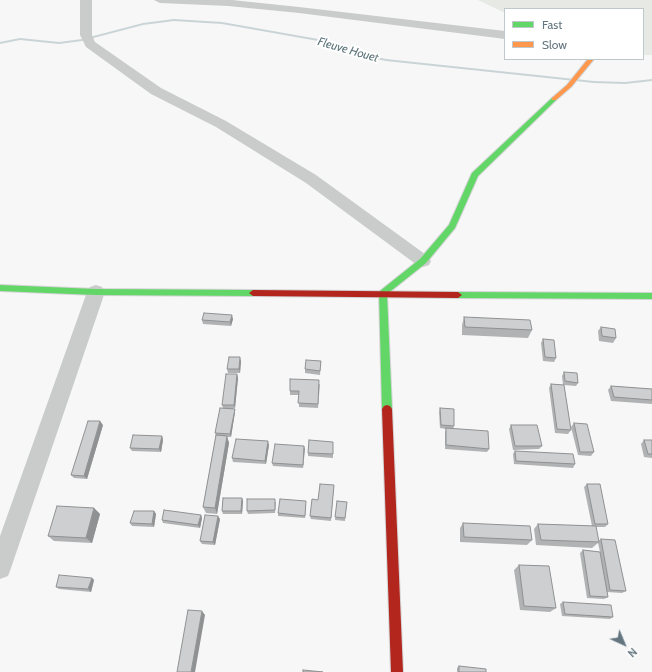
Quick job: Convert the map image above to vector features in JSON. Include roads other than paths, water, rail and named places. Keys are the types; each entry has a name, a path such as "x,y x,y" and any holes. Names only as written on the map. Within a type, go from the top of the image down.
{"street":[{"path":"86,0 86,35 90,44 156,91 221,124 311,179 423,260"},
{"path":"160,0 231,2 504,35"},
{"path":"383,293 423,260 452,226 475,175 526,125 569,86 590,60"},
{"path":"0,288 96,292 652,296"},
{"path":"0,568 96,292"},
{"path":"383,293 397,672"}],"waterway":[{"name":"Fleuve Houet","path":"0,43 20,39 59,43 82,40 143,24 174,20 222,23 318,40 340,45 354,53 386,60 594,82 625,83 652,80"}]}
